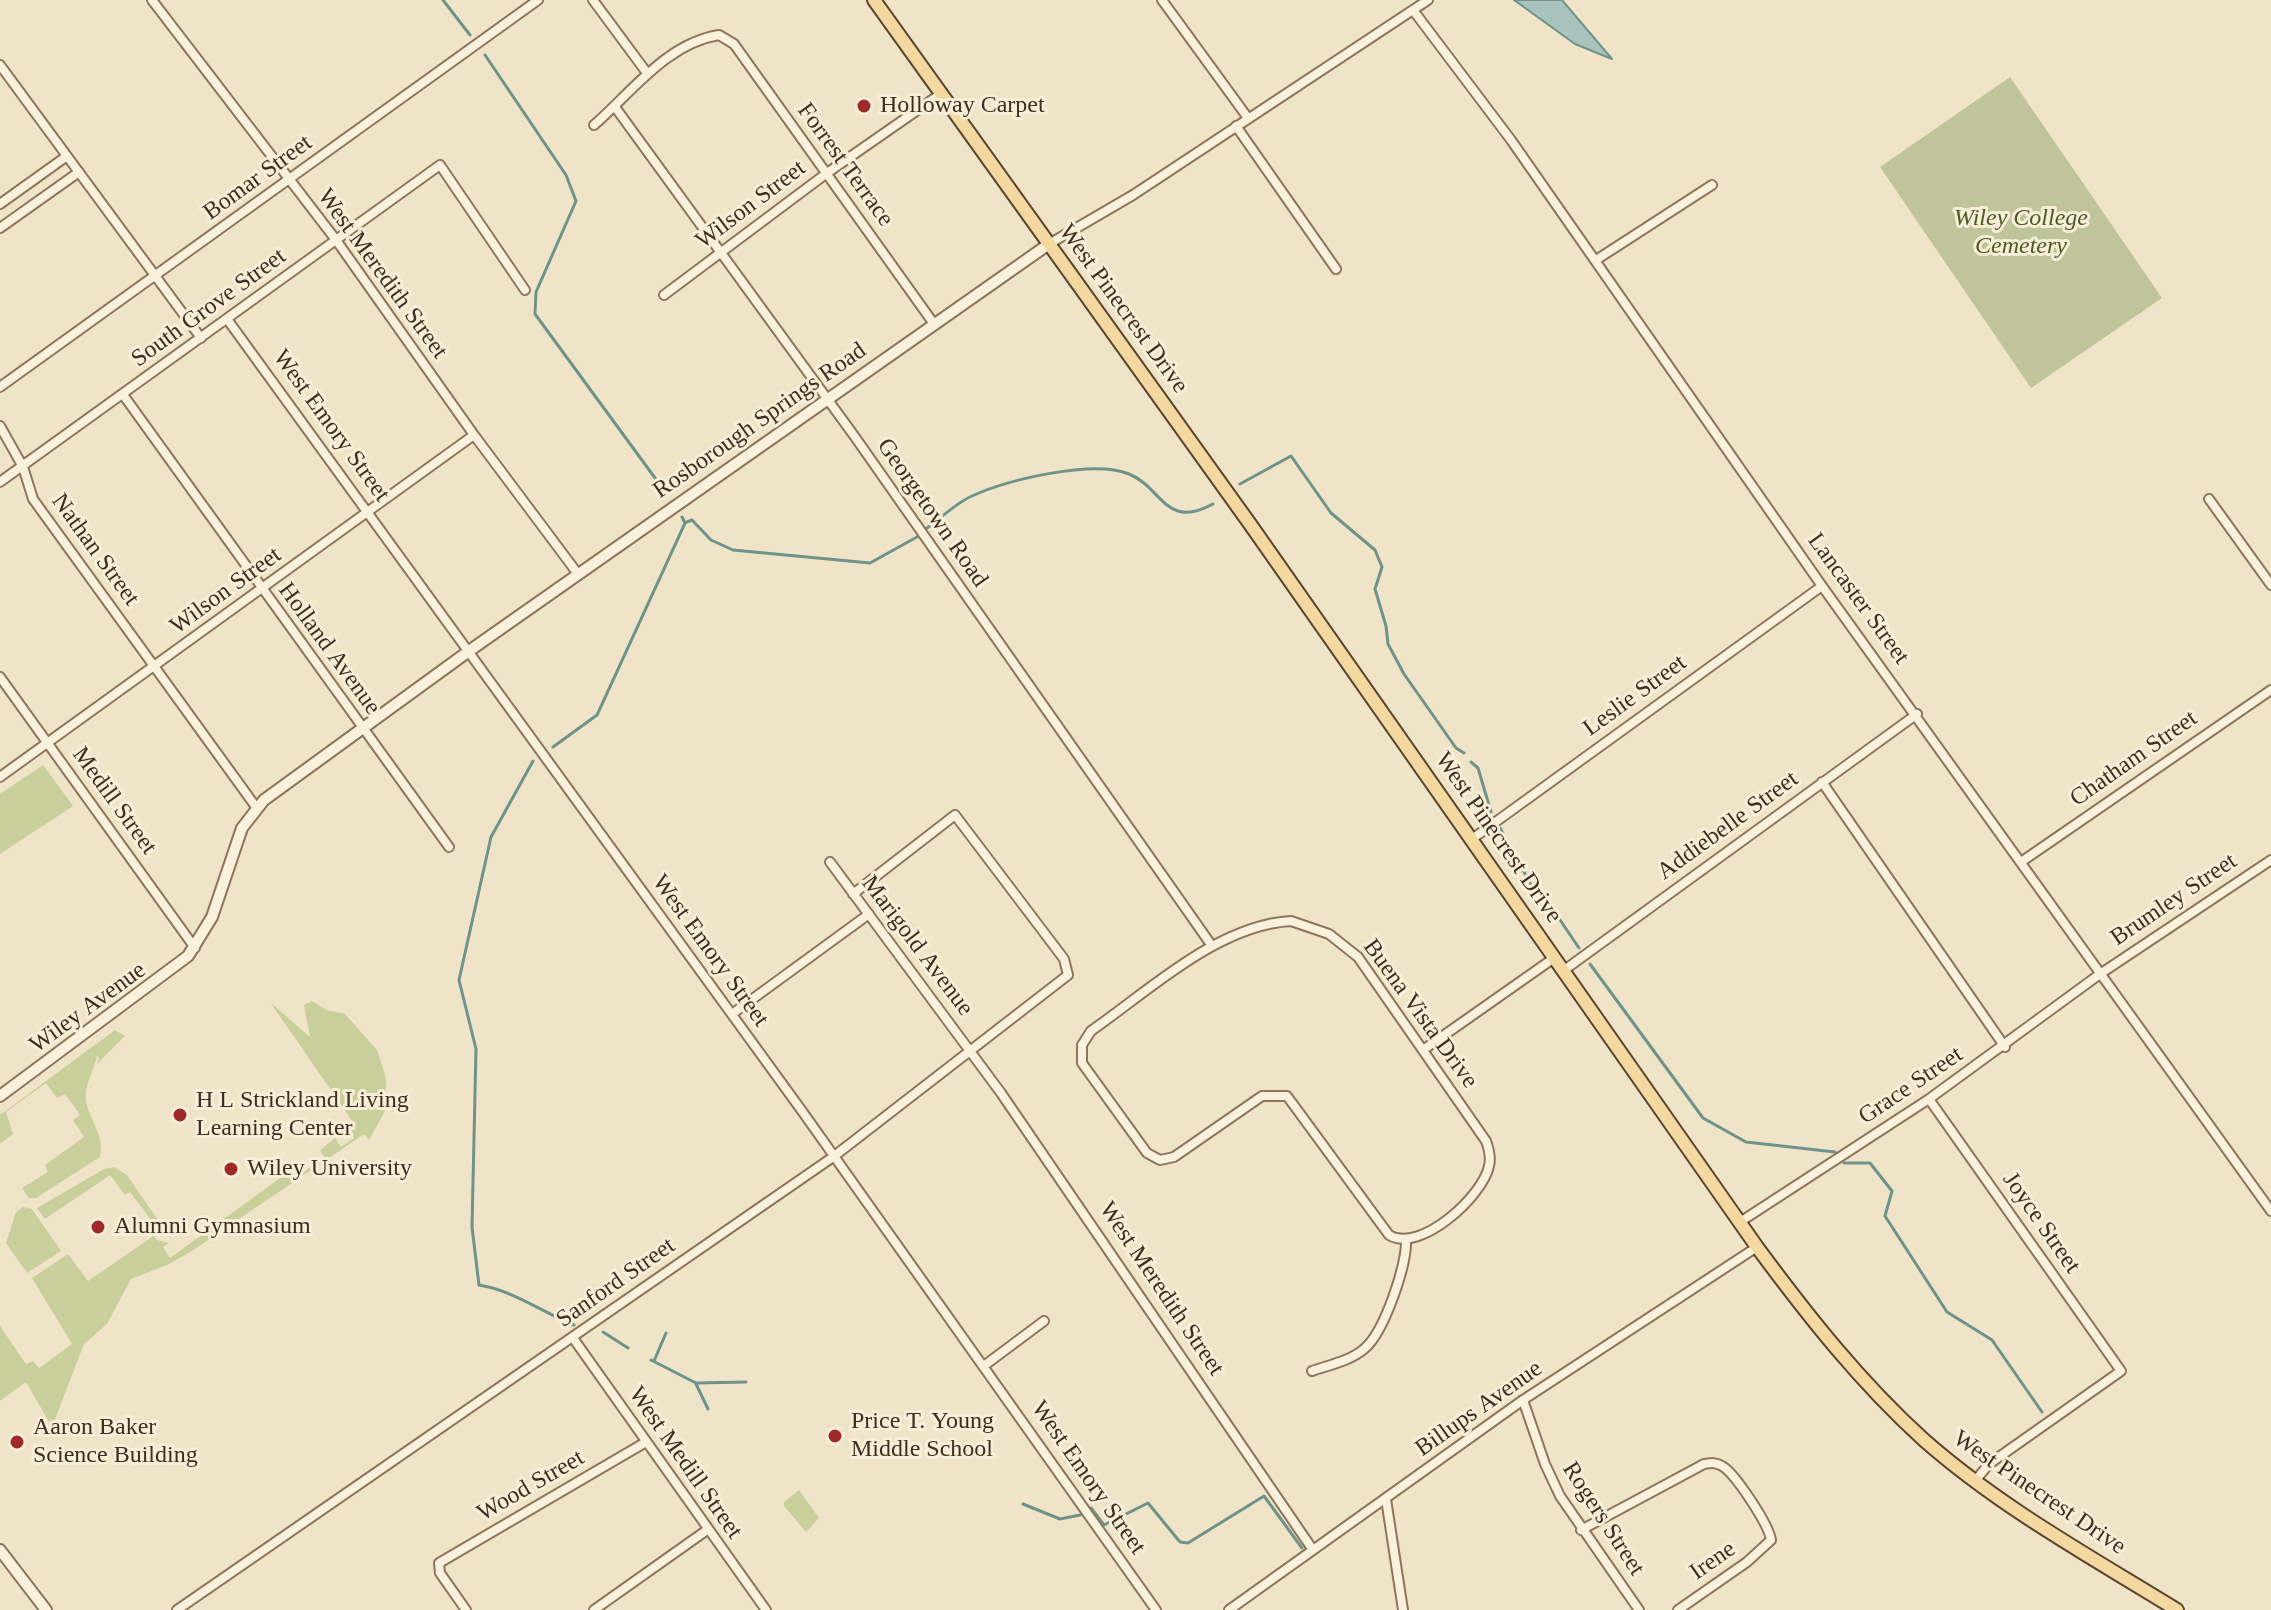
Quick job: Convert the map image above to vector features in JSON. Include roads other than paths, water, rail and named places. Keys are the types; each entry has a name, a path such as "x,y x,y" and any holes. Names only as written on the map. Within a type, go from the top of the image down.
{"main road":[{"name":"West Pinecrest Drive","path":"874,0 1472,839 1757,1247 1853,1369 1925,1441 1975,1481 2177,1610"}],"street":[{"name":"West Meredith Street","path":"152,0 336,240 474,435 578,574"},
{"name":"Bomar Street","path":"0,387 538,0"},
{"path":"593,0 647,73 594,125"},
{"path":"1162,0 1248,118"},
{"name":"Rosborough Springs Road","path":"195,948 217,906 242,828 256,807 361,727 1049,244 1122,202 1428,0"},
{"name":"Lancaster Street","path":"1413,10 1596,260 1822,586 1917,714 2271,1211"},
{"name":"Forrest Terrace","path":"647,73 703,37 719,35 734,44 934,324"},
{"path":"0,65 201,338"},
{"name":"Wilson Street","path":"664,295 827,173 942,93"},
{"name":"Georgetown Road","path":"615,107 827,398 1212,946"},
{"path":"1236,126 1336,269"},
{"path":"0,204 67,156"},
{"name":"South Grove Street","path":"0,482 124,396 440,165 525,290"},
{"path":"0,228 79,172"},
{"path":"1596,260 1712,185"},
{"name":"West Emory Street","path":"227,319 985,1365 1156,1610"},
{"name":"Holland Avenue","path":"124,396 449,847"},
{"name":"Nathan Street","path":"0,426 23,467 33,499 256,807"},
{"name":"Wilson Street","path":"0,777 370,513 474,435"},
{"path":"2209,499 2271,585"},
{"name":"Leslie Street","path":"1472,839 1822,586"},
{"name":"Medill Street","path":"0,677 195,948"},
{"name":"Chatham Street","path":"2021,862 2271,690"},
{"name":"Addiebelle Street","path":"1563,971 1917,714"},
{"path":"1822,782 2005,1047"},
{"name":"Sanford Street","path":"177,1610 833,1157 1068,975 1064,959 955,815 853,894"},
{"name":"Brumley Street","path":"2100,974 2271,860"},
{"name":"Marigold Avenue","path":"830,862 971,1053"},
{"path":"732,1014 869,914"},
{"name":"Buena Vista Drive","path":"1291,921 1320,929 1358,957 1488,1146 1489,1166 1476,1191 1441,1224 1422,1236 1406,1240 1393,1238 1384,1230 1287,1096 1262,1096 1180,1154 1160,1160 1147,1153 1086,1069 1081,1050 1091,1031 1212,946 1241,931 1291,921"},
{"name":"Wiley Avenue","path":"0,1096 163,979 195,948"},
{"path":"1423,1050 1554,958"},
{"name":"Grace Street","path":"1740,1222 2005,1047 2100,974"},
{"name":"West Meredith Street","path":"971,1053 1126,1272 1313,1550"},
{"name":"Joyce Street","path":"1929,1099 2121,1371 1989,1464 1975,1481"},
{"path":"1312,1371 1359,1354 1373,1339 1404,1265 1406,1240"},
{"name":"Billups Avenue","path":"1229,1610 1523,1400 1757,1247"},
{"path":"985,1365 1044,1321"},
{"name":"West Medill Street","path":"573,1338 766,1610"},
{"name":"Rogers Street","path":"1523,1400 1545,1464 1581,1530 1639,1610"},
{"name":"Wood Street","path":"466,1610 438,1566 443,1560 646,1442"},
{"name":"Irene","path":"1581,1530 1704,1464 1715,1463 1727,1468 1768,1528 1770,1544 1678,1610"},
{"path":"1386,1499 1403,1610"},
{"path":"594,1610 707,1530"},
{"path":"0,1550 46,1610"}],"water":[{"path":"1514,0 1562,0 1612,59 1575,44"}],"waterway":[{"path":"443,0 470,35"},
{"path":"485,55 566,175 576,201 536,292 535,314 666,493"},
{"path":"1240,484 1291,456 1331,513 1375,550 1382,567 1375,589 1388,644 1404,674 1456,748 1464,753"},
{"path":"927,528 960,503 987,490 1028,478 1073,470 1113,470 1129,474 1174,510 1197,511 1213,504"},
{"path":"553,747 597,715 685,523 682,517"},
{"path":"687,522 692,520 711,540 733,550 870,563 917,537"},
{"path":"533,761 491,837 459,980 476,1049 472,1227 479,1285 515,1296 574,1325"},
{"path":"1471,762 1478,768 1491,812"},
{"path":"1500,828 1535,892 1554,911 1579,948"},
{"path":"1590,964 1703,1118 1746,1142 1835,1152"},
{"path":"1844,1163 1870,1163 1892,1191 1885,1216 1947,1312 1992,1340 2042,1412"},
{"path":"603,1332 628,1348"},
{"path":"654,1361 666,1333"},
{"path":"651,1360 696,1383 746,1382"},
{"path":"696,1384 708,1409"},
{"path":"1091,1508 1104,1525 1148,1503 1180,1542 1188,1543 1264,1496 1302,1548"},
{"path":"1023,1504 1060,1519 1080,1515"}],"place":[{"name":"Holloway Carpet","path":"864,106"},
{"name":"H L Strickland Living Learning Center","path":"180,1115"},
{"name":"Wiley University","path":"231,1169"},
{"name":"Alumni Gymnasium","path":"98,1227"},
{"name":"Price T. Young Middle School","path":"835,1436"},
{"name":"Aaron Baker Science Building","path":"17,1442"}],"park label":[{"name":"Wiley College Cemetery","path":"2021,233"}]}
